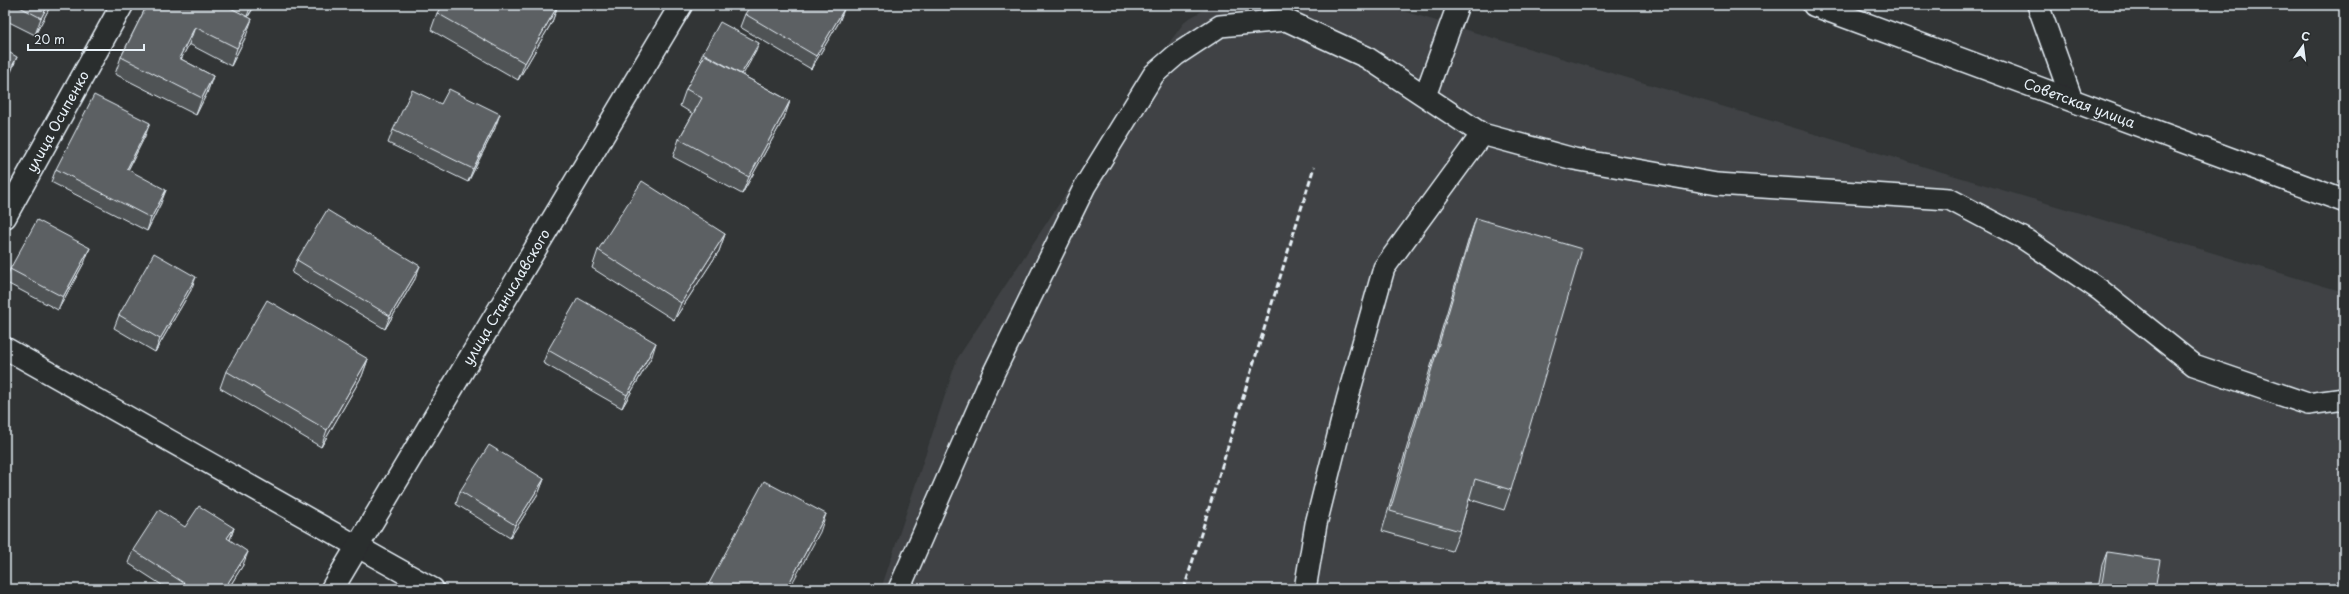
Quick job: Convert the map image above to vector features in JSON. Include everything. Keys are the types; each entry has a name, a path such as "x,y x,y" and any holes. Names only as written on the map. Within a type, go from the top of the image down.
{"street":[{"name":"улица Осипенко","path":"5,217 122,5"},
{"name":"улица Станиславского","path":"332,589 681,5"},
{"name":"Советская улица","path":"1824,7 2344,201"}],"lane":[{"path":"1425,96 1458,5"},
{"path":"2038,5 2072,100"},
{"path":"899,589 994,372 1085,186 1154,74 1176,55 1220,26 1286,20 1366,57 1482,134 1574,159 1717,184 1949,199 2023,238 2100,290 2194,365 2308,404 2344,400"},
{"path":"1305,589 1316,524 1347,400 1384,268 1482,134"},
{"path":"5,348 433,589"}],"shaded area":[{"path":"1213,5 1383,5 2344,292 2344,589 881,589 957,359 1132,93 1186,20"}],"building":[{"path":"16,5 48,5 41,18"},
{"path":"147,5 225,5 252,19 237,48 195,27 179,58 213,76 202,98 121,57"},
{"path":"442,5 558,5 525,63 437,13"},
{"path":"751,5 837,5 844,9 816,56 745,14"},
{"path":"720,22 759,43 741,74 703,53"},
{"path":"5,50 17,57 5,79"},
{"path":"705,55 790,101 749,177 679,139 702,98 686,89"},
{"path":"449,89 500,114 473,169 393,130 412,90 441,104"},
{"path":"94,95 150,123 127,169 166,190 151,218 56,169"},
{"path":"642,181 725,234 681,303 598,250"},
{"path":"327,210 420,266 390,316 297,260"},
{"path":"1476,218 1582,249 1511,490 1475,479 1460,531 1390,511"},
{"path":"37,220 90,248 63,297 10,269"},
{"path":"154,253 196,277 160,339 119,315"},
{"path":"578,298 656,343 627,395 548,350"},
{"path":"267,300 368,359 327,430 226,371"},
{"path":"489,445 544,479 515,525 460,491"},
{"path":"764,481 826,514 786,589 706,589"},
{"path":"5,488 8,489 5,495"},
{"path":"199,506 234,528 227,538 248,552 224,589 193,589 133,550 159,510 185,527"},
{"path":"2107,552 2160,560 2155,589 2101,589"}],"railway":[{"path":"1184,589 1314,167"}]}
